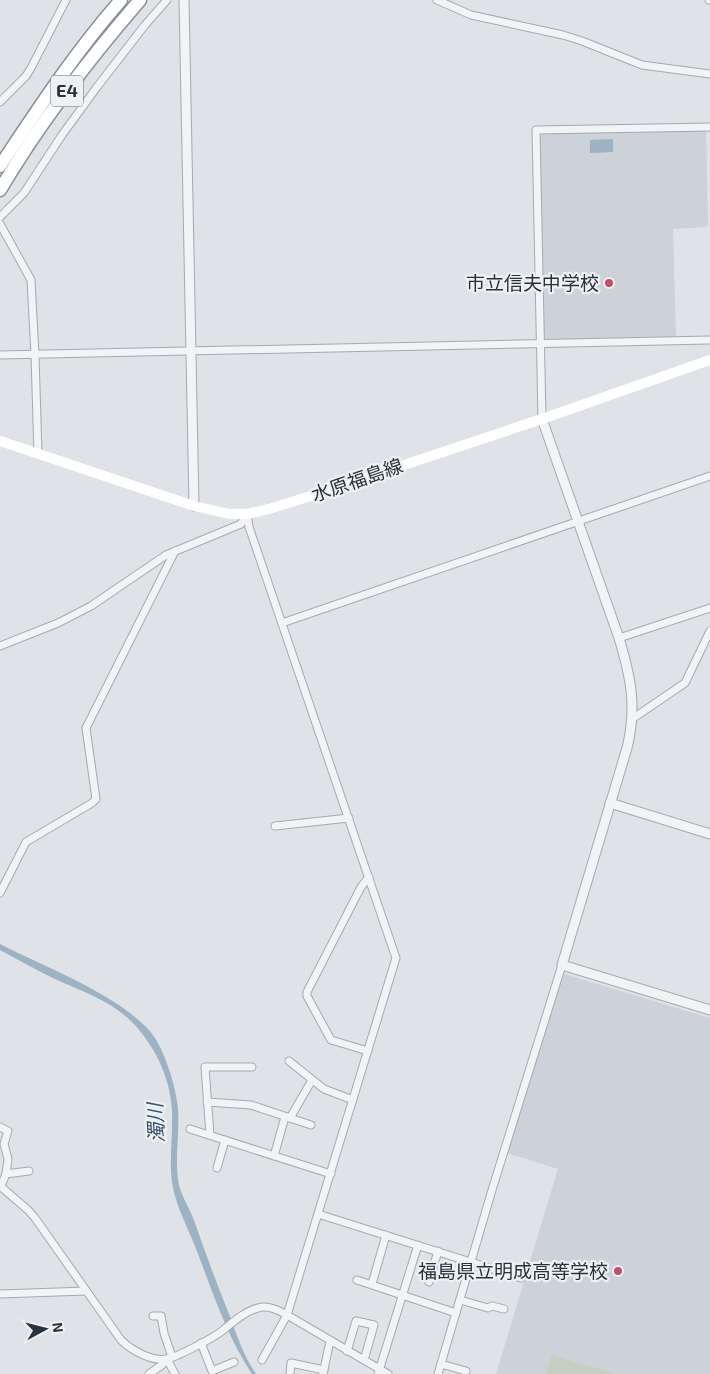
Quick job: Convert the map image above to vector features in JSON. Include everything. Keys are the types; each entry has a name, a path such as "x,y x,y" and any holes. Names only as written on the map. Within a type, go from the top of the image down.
{"highway":[{"name":"E4","path":"0,166 70,65 121,0"},
{"name":"E4","path":"1,188 52,111 140,0"}],"main road":[{"name":"水原福島線","path":"0,441 194,506 229,514 247,514 269,509 542,419 710,360"}],"street":[{"path":"0,102 26,76 66,0"},
{"path":"0,217 24,192 97,87 167,0"},
{"path":"184,0 194,506"},
{"path":"437,0 471,15 564,35 642,64 710,74"},
{"path":"438,1374 627,748 632,719 632,684 619,638 542,419 536,130 710,127"},
{"path":"0,224 31,280 38,454"},
{"path":"0,355 710,340"},
{"path":"282,623 710,476"},
{"path":"0,646 58,623 90,606 176,550 241,524 247,514"},
{"path":"247,514 249,527 396,958 287,1315 262,1360"},
{"path":"0,893 26,842 96,799 86,728 176,550"},
{"path":"619,638 710,608"},
{"path":"632,719 685,683 710,631"},
{"path":"610,803 710,834"},
{"path":"275,826 349,818"},
{"path":"368,1051 331,1040 307,996 307,992 361,887 369,877"},
{"path":"562,965 710,1010"},
{"path":"289,1060 312,1080 333,1094 353,1100"},
{"path":"210,1136 205,1067 252,1067"},
{"path":"274,1156 288,1117 312,1080"},
{"path":"207,1102 251,1105 311,1125"},
{"path":"0,1127 8,1130 4,1144 8,1159 6,1174 0,1186 31,1214 125,1344 154,1359 170,1358"},
{"path":"190,1129 331,1174"},
{"path":"217,1168 225,1140"},
{"path":"6,1174 29,1171"},
{"path":"1,1197 9,1193"},
{"path":"318,1214 521,1278"},
{"path":"372,1284 386,1235"},
{"path":"378,1372 418,1245"},
{"path":"429,1282 438,1251"},
{"path":"357,1280 456,1313"},
{"path":"0,1294 86,1291"},
{"path":"460,1300 488,1308 492,1306 504,1309"},
{"path":"149,1374 170,1358 201,1343 253,1309 263,1307 273,1308 287,1315 364,1360 378,1372 388,1374"},
{"path":"153,1316 162,1316 164,1333 175,1374"},
{"path":"347,1350 356,1321 374,1325 364,1360"},
{"path":"290,1374 291,1363 323,1372 330,1340"},
{"path":"201,1343 212,1371 234,1362"},
{"path":"441,1364 466,1371"}],"shaded area":[{"name":"市立信夫中学校","path":"703,129 706,132 708,225 706,227 673,229 676,338 548,340 544,337 539,137 542,133"},
{"name":"福島県立明成高等学校","path":"561,973 710,1018 710,1374 496,1374 558,1169 507,1153"}],"green space":[{"path":"552,1355 615,1374 546,1374"}],"water":[{"path":"613,139 613,152 590,153 590,140"},
{"name":"濁川","path":"0,944 77,981 116,1003 147,1028 156,1039 163,1052 174,1085 177,1103 177,1166 180,1190 193,1218 239,1340 256,1374 252,1374 227,1328 176,1198 171,1173 171,1097 164,1073 153,1050 139,1029 114,1007 50,977 0,950"}],"place":[{"name":"市立信夫中学校","path":"609,283"},
{"name":"福島県立明成高等学校","path":"618,1271"}]}
